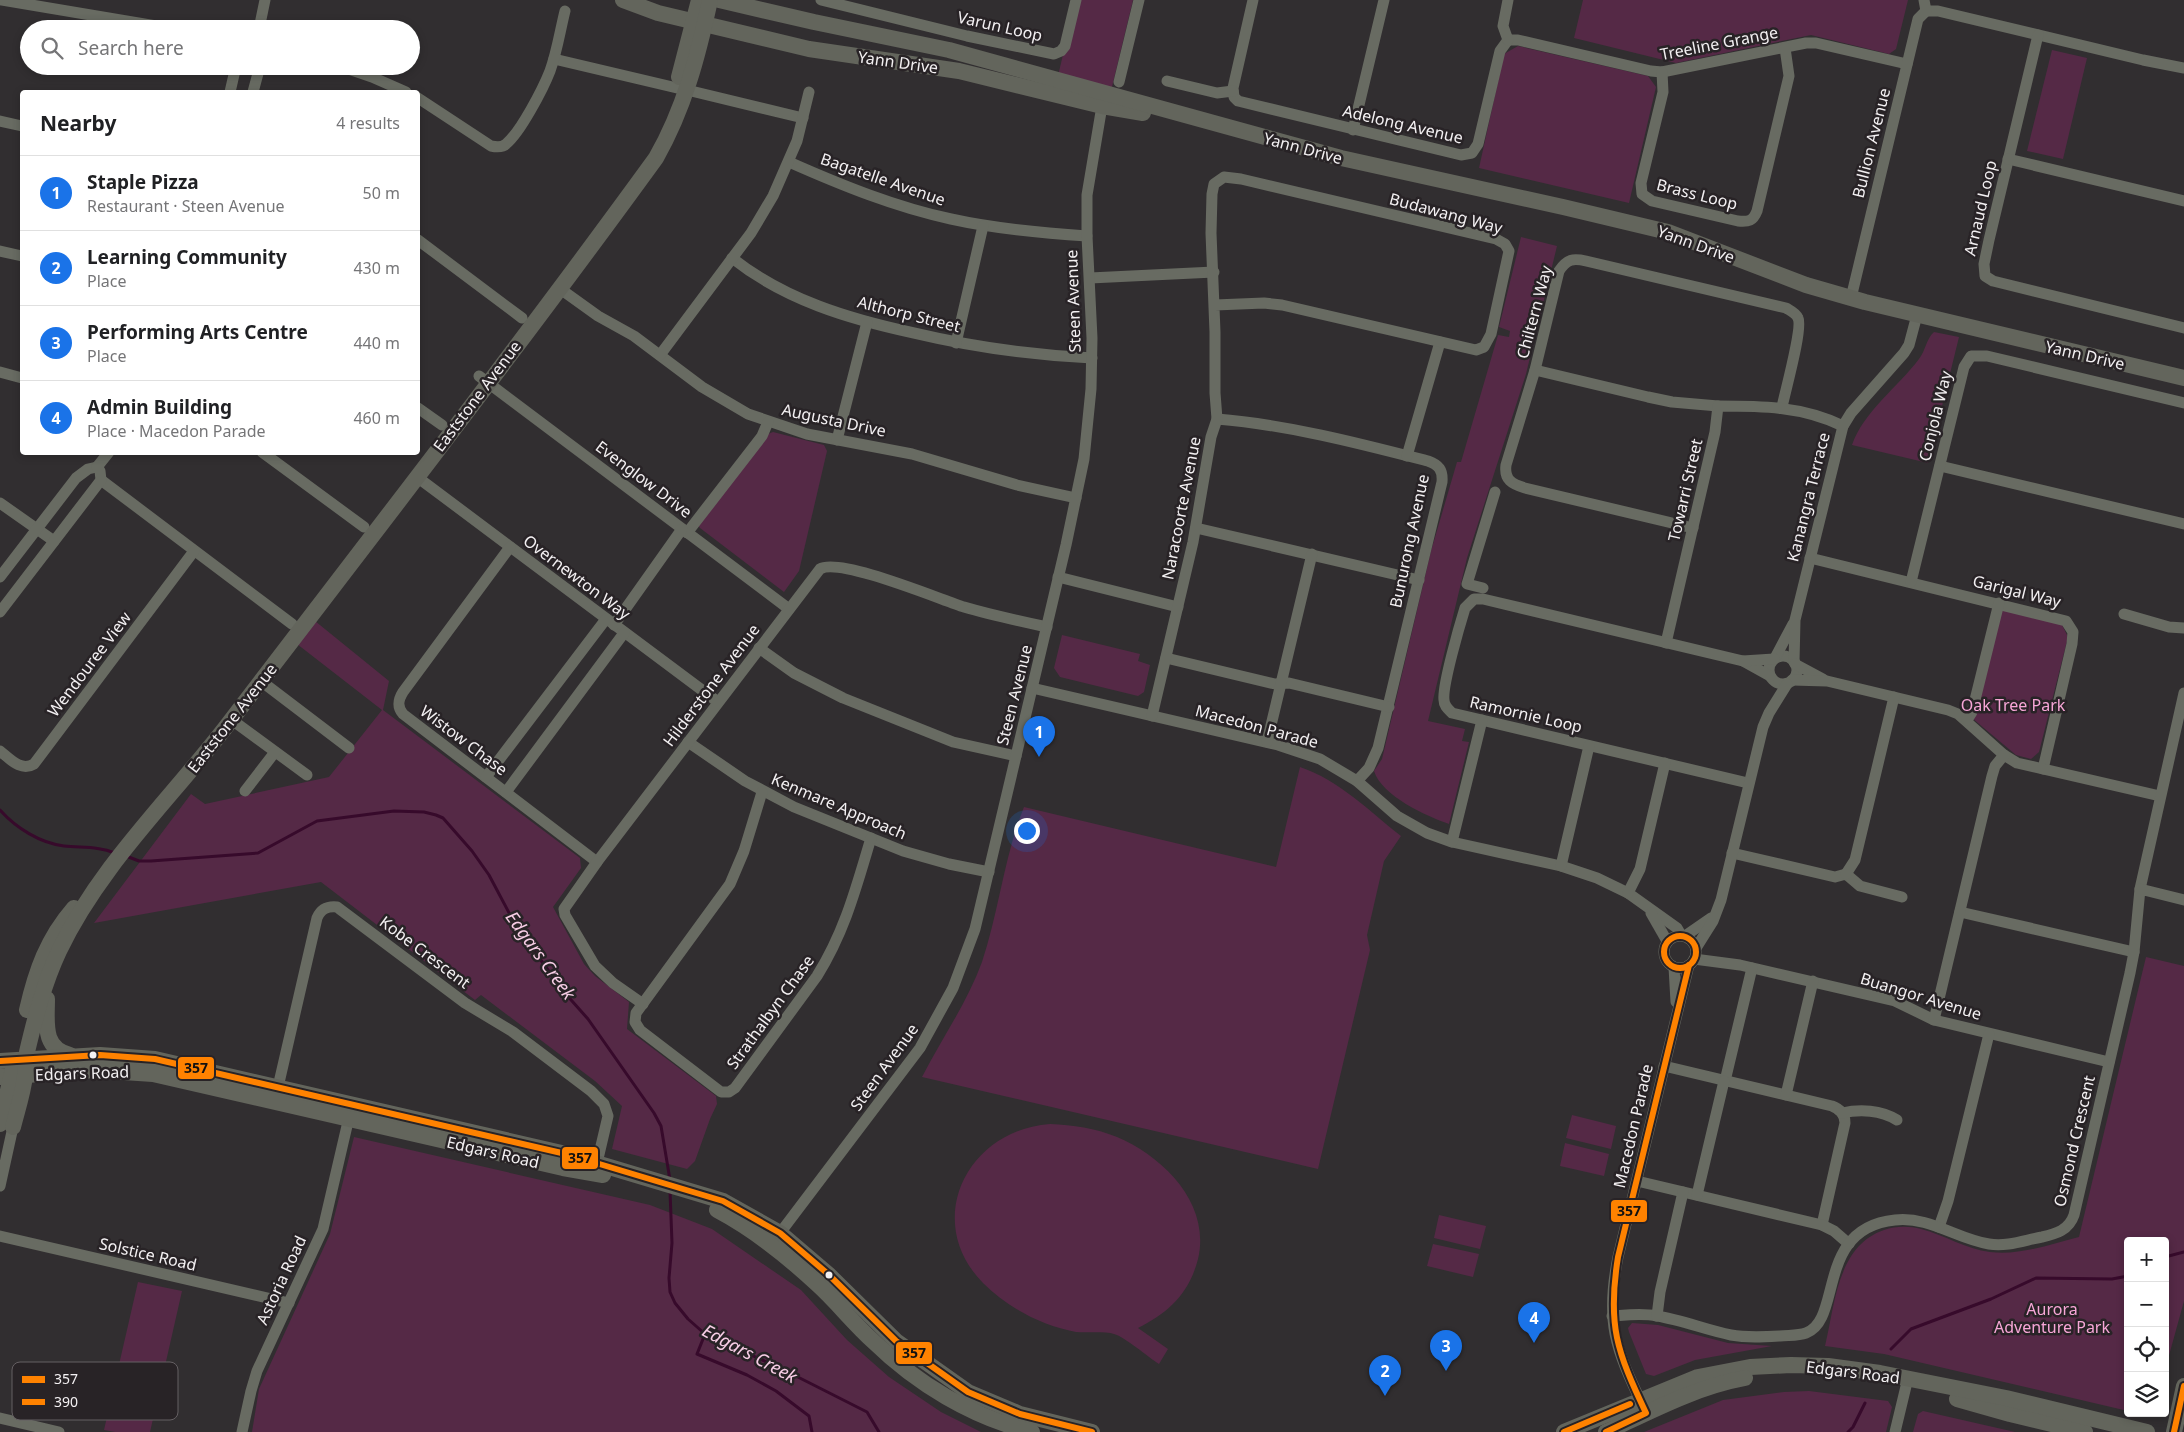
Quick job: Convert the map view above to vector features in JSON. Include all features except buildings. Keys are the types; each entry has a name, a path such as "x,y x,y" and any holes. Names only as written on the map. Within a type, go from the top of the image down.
{"street":[{"path":"261,20 265,0"},
{"name":"Yann Drive","path":"623,0 658,13 809,50 959,71 1102,106 1204,121"},
{"path":"699,0 699,23"},
{"path":"682,89 699,23 710,0"},
{"name":"Yann Drive","path":"719,0 949,50 1341,158 1668,232 1806,285 1851,298 2184,378"},
{"name":"Varun Loop","path":"821,0 967,36 1054,54 1061,51 1065,46 1076,0"},
{"path":"1119,82 1139,0"},
{"path":"1167,81 1217,93 1233,91 1253,0"},
{"path":"1352,130 1384,0"},
{"path":"1508,0 1503,26 1508,40"},
{"path":"8,1 121,20"},
{"path":"1925,5 1938,11 2184,68"},
{"name":"Bullion Avenue","path":"1851,298 1918,19 1925,5"},
{"path":"420,99 486,143 496,147 502,146 509,141 543,87 554,58 565,12"},
{"name":"Arnaud Loop","path":"2038,35 1987,248 1984,264 1985,276 1992,281 2184,328"},
{"name":"Adelong Avenue","path":"1233,91 1236,100 1241,102 1461,156 1469,155 1476,150 1500,51 1508,40"},
{"name":"Treeline Grange","path":"1508,40 1518,40 1650,71 1662,72 1816,43 1907,64"},
{"name":"Brass Loop","path":"1662,72 1663,92 1641,183 1642,194 1652,201 1749,222 1758,211 1789,76 1784,48"},
{"path":"554,58 803,118"},
{"path":"230,90 234,75"},
{"path":"254,90 258,75"},
{"path":"366,75 401,90"},
{"name":"Eaststone Avenue","path":"168,795 182,769 296,627 555,284 656,158 682,107 682,89"},
{"name":"Eaststone Avenue","path":"555,284 575,249 646,156 682,89"},
{"path":"660,355 763,214 789,162 809,92"},
{"name":"Steen Avenue","path":"776,1239 910,1060 937,1020 966,958 1047,627 1076,498 1088,421 1092,358 1087,236 1088,195 1102,106"},
{"path":"0,121 20,126"},
{"path":"2008,159 2184,201"},
{"name":"Bagatelle Avenue","path":"789,162 904,207 950,219 1024,232 1087,236"},
{"name":"Budawang Way","path":"1224,176 1501,241 1508,248 1509,256 1488,342 1484,348 1476,350 1277,305 1215,304 1214,272 1211,233 1212,194 1214,184 1224,176"},
{"path":"956,343 984,226"},
{"path":"420,242 526,322"},
{"path":"0,251 20,256"},
{"name":"Althorp Street","path":"732,258 759,278 801,300 867,322 956,343 1034,354 1092,358"},
{"name":"Chiltern Way","path":"1693,528 1525,488 1510,482 1505,472 1506,465 1535,370 1559,271 1568,261 1576,259 1786,308 1794,312 1798,317 1799,331 1782,407"},
{"path":"1090,278 1214,272"},
{"name":"Augusta Drive","path":"555,284 598,316 634,336 731,405 768,422 807,434 919,456 1017,485 1076,498"},
{"name":"Naracoorte Avenue","path":"1152,716 1196,528 1211,437 1217,419 1215,394 1215,304"},
{"name":"Kanangra Terrace","path":"1775,659 1795,620 1842,426 1851,413 1904,353 1909,345 1917,315"},
{"path":"837,440 867,322"},
{"path":"1407,456 1440,342"},
{"name":"Conjola Way","path":"1912,582 1964,367 1966,361 1972,356 1987,356 2184,403"},
{"path":"1535,370 1664,400 1718,406 1782,407 1820,416 1842,426"},
{"path":"0,372 20,377"},
{"name":"Evenglow Drive","path":"483,379 789,609"},
{"name":"Towarri Street","path":"1666,643 1715,432 1718,406"},
{"path":"420,410 446,429"},
{"name":"Bunurong Avenue","path":"1217,419 1282,427 1407,456 1436,464 1441,469 1442,476 1389,707 1374,760 1357,781"},
{"path":"486,777 762,436 768,422"},
{"path":"0,577 76,478 88,469 97,468 107,455"},
{"path":"266,455 368,531"},
{"path":"1940,466 2184,524"},
{"path":"0,612 101,480 100,472 97,468"},
{"name":"Overnewton Way","path":"412,474 718,702"},
{"path":"101,480 182,539 194,551 296,627"},
{"path":"1483,588 1467,584 1495,492"},
{"path":"0,503 54,541"},
{"path":"1196,528 1419,580"},
{"name":"Wistow Chase","path":"510,547 403,692 399,708 403,714 597,862"},
{"name":"Wendouree View","path":"0,751 20,766 28,768 34,764 194,551"},
{"path":"1267,742 1312,554"},
{"name":"Garigal Way","path":"1810,558 2059,618 2070,624 2073,632 2072,644 2043,769"},
{"name":"Hilderstone Avenue","path":"643,1004 613,983 595,966 565,915 566,904 820,568 833,566 885,579 962,606 1047,627"},
{"path":"1058,577 1178,607"},
{"name":"Ramornie Loop","path":"1748,783 1452,713 1446,708 1443,698 1462,616 1468,603 1474,599 1483,599 1743,661 1771,677"},
{"path":"1967,720 1972,712 1999,603"},
{"path":"2124,614 2169,627 2184,628"},
{"name":"Kanangra Terrace","path":"1795,620 1795,663"},
{"path":"506,792 624,632"},
{"path":"759,648 794,672 843,698 953,742 1016,756"},
{"path":"1717,910 1704,924 1683,936 1673,937 1667,941 1664,947 1665,959 1674,967 1693,957 1717,910 1748,783 1769,713 1771,677 1769,669 1775,659 1786,656 1827,681"},
{"path":"1166,658 1275,684 1289,684 1389,707"},
{"name":"Ramornie Loop","path":"1743,661 1775,659"},
{"path":"1769,713 1797,673 1795,663"},
{"path":"257,677 349,748"},
{"name":"Eaststone Avenue","path":"13,1068 52,967 67,936 106,874 139,830 168,795 191,772 232,720 257,677"},
{"path":"1771,677 1776,683 1827,681 1948,710 1967,720 2004,755 2017,763 2160,796"},
{"name":"Macedon Parade","path":"1032,688 1267,742 1320,759 1357,781 1411,825 1452,842 1561,866 1597,878 1628,892 1648,910 1677,928 1683,936"},
{"name":"Osmond Crescent","path":"1612,1316 1641,1314 1658,1316 1741,1336 1757,1338 1805,1334 1822,1320 1836,1265 1849,1244 1865,1230 1886,1221 1910,1219 1977,1241 2001,1245 2052,1234 2070,1224 2074,1215 2134,952 2140,889 2160,796 2182,714 2184,693"},
{"path":"1732,853 1835,877 1846,874 1855,860 1894,697"},
{"path":"232,720 307,774"},
{"path":"1452,842 1482,720"},
{"name":"Kenmare Approach","path":"688,742 706,757 762,792 923,858 988,872"},
{"path":"1561,866 1589,746"},
{"path":"245,791 274,752"},
{"path":"1934,1020 1992,776 2004,755"},
{"path":"1628,892 1640,869 1665,764"},
{"name":"Strathalbyn Chase","path":"762,792 744,851 730,884 643,1004 635,1018 635,1022 640,1030 718,1090 726,1092 732,1090 795,1006 828,958 850,909 871,838"},
{"name":"Eaststone Avenue","path":"6,1126 13,1068 34,982 44,953 64,919 106,874"},
{"path":"1846,874 1860,886 1902,897"},
{"path":"2140,889 2184,900"},
{"name":"Kobe Crescent","path":"278,1087 317,918 322,910 331,906 337,907 466,1003 513,1032 590,1091 604,1104 608,1116 597,1164"},
{"name":"Macedon Parade","path":"1648,910 1667,941"},
{"path":"1960,912 2134,952"},
{"path":"1683,936 1692,940 1693,957"},
{"name":"Macedon Parade","path":"1643,1406 1619,1352 1612,1316 1613,1284 1675,1018 1693,957"},
{"name":"Buangor Avenue","path":"1693,957 1752,968 1895,1001 1934,1020 2109,1062"},
{"path":"52,967 47,997 47,1020 50,1041 52,1046 58,1051 74,1056"},
{"name":"Macedon Parade","path":"1674,967 1676,985 1675,1018"},
{"path":"1697,1195 1752,968"},
{"path":"1786,1095 1813,982"},
{"path":"1939,1227 1948,1201 1989,1034"},
{"name":"Edgars Road","path":"13,1068 74,1056 122,1056 155,1059 278,1087 351,1111 643,1180"},
{"path":"1664,1066 1832,1106 1842,1114 1845,1126 1822,1225"},
{"name":"Edgars Road","path":"13,1068 153,1074 351,1111 566,1154 699,1198 733,1218 776,1239 840,1285 880,1328 968,1392 1000,1407 1041,1420 1092,1432"},
{"path":"1842,1114 1862,1110 1886,1115 1897,1120"},
{"name":"Astoria Road","path":"242,1432 250,1391 257,1371 323,1229 351,1111"},
{"path":"0,1186 6,1126"},
{"path":"1637,1181 1822,1225 1834,1231 1849,1244"},
{"path":"1658,1316 1660,1292 1683,1192"},
{"name":"Solstice Road","path":"0,1236 288,1303"},
{"name":"Edgars Road","path":"776,1239 874,1342 922,1381 972,1411 1032,1432"},
{"name":"Edgars Road","path":"1606,1432 1643,1406 1698,1377 1750,1367 1828,1366 1856,1368 2010,1414 2085,1432"},
{"path":"1895,1432 1907,1382"},
{"name":"Edgars Road","path":"1907,1382 2006,1398 2147,1432"},
{"path":"2174,1432 2184,1386"},
{"name":"Edgars Road","path":"1564,1432 1643,1406"},
{"path":"0,1418 59,1432"}],"green space":[{"path":"1076,0 1133,0 1110,95 1057,80"},
{"path":"1583,0 1908,0 1896,49 1889,54 1811,35 1676,63 1574,38"},
{"path":"1518,46 1648,76 1656,87 1629,203 1479,168 1504,54"},
{"path":"2052,50 2087,58 2063,159 2027,151"},
{"path":"1521,237 1557,246 1526,374 1467,558 1428,721 1465,729 1462,741 1469,742 1449,824 1417,810 1395,797 1386,789 1374,771 1382,759 1431,551 1457,462 1461,462 1498,335 1509,337 1510,331 1499,327"},
{"path":"1934,332 1959,337 1928,463 1852,445 1857,433 1873,410 1919,359"},
{"path":"773,432 824,445 827,451 799,571 784,592 698,525 768,434"},
{"name":"Oak Tree Park","path":"2002,609 2061,623 2068,637 2039,752 2031,759 2016,755 1972,718"},
{"path":"315,621 389,681 383,710 580,858 581,868 553,907 584,964 595,976 629,1002 627,1029 716,1096 717,1104 695,1161 687,1169 612,1149 622,1106 595,1081 481,995 475,1000 321,882 94,923 191,794 205,804 329,777 382,710 297,644"},
{"path":"1062,635 1140,654 1138,661 1150,665 1144,692 1138,696 1060,677 1054,668"},
{"path":"1300,767 1341,788 1401,836 1384,861 1367,935 1370,950 1318,1169 922,1077 962,1006 982,962 1011,845 1024,807 1276,867"},
{"name":"Aurora Adventure Park","path":"2146,957 2184,966 2184,1301 2169,1355 2169,1237 2124,1237 2124,1410 1884,1354 1825,1346 1836,1295 1847,1263 1856,1249 1868,1238 1884,1230 1898,1227 1916,1228 1972,1248 2001,1253 2035,1249 2079,1237"},
{"path":"1572,1115 1616,1126 1611,1149 1566,1138"},
{"path":"1050,1124 1076,1126 1100,1131 1135,1146 1167,1170 1180,1185 1190,1202 1197,1220 1200,1239 1198,1259 1194,1271 1176,1301 1159,1316 1138,1328 1168,1349 1159,1364 1114,1334 1076,1332 1026,1315 1003,1300 983,1283 965,1259 956,1233 956,1207 962,1182 976,1161 996,1143 1021,1130"},
{"path":"354,1137 650,1205 712,1229 801,1290 847,1340 889,1377 941,1412 981,1432 252,1432 259,1389 330,1234"},
{"path":"1565,1143 1609,1154 1604,1176 1560,1166"},
{"path":"1439,1215 1486,1226 1480,1249 1434,1238"},
{"path":"1433,1244 1479,1254 1473,1277 1427,1266"},
{"path":"138,1282 182,1291 166,1362 120,1362"},
{"path":"1632,1323 1658,1325 1728,1343 1772,1346 1695,1360 1654,1376 1646,1374 1629,1332 1628,1328"},
{"path":"1809,1391 1888,1401 1892,1407 1886,1432 1644,1432 1723,1400 1784,1392"},
{"path":"1923,1411 2015,1432 1913,1432 1918,1414"},
{"path":"106,1420 153,1420 150,1432 115,1432 104,1430"}],"waterway":[{"name":"Edgars Creek","path":"0,810 21,829 46,842 64,846 102,849 115,853"},
{"name":"Edgars Creek","path":"126,856 139,861 151,861 258,853 317,821 394,811 424,812 443,818 472,851 489,875 516,926 564,992 588,1019 654,1113 661,1126 670,1180"},
{"name":"Edgars Creek","path":"670,1191 672,1243 669,1278 670,1292 675,1303 688,1319 705,1334 784,1370 867,1412 879,1432"},
{"name":"Edgars Creek","path":"2169,1256 2184,1252"},
{"name":"Edgars Creek","path":"1891,1349 1911,1329 1991,1299 2036,1278 2112,1279 2124,1277"},
{"path":"705,1334 697,1354 747,1375 776,1391 809,1416 812,1432"},
{"name":"Edgars Creek","path":"1848,1432 1853,1427 1865,1403"}],"transit line":[{"name":"357","path":"1680,936 1686,937 1691,941 1695,946 1696,952 1695,958 1691,963 1686,967 1680,968 1674,967 1669,963 1665,958 1664,952 1665,946 1669,941 1674,937 1680,936"},
{"name":"357","path":"1606,1432 1646,1413 1621,1355 1617,1338 1614,1320 1615,1281 1618,1257 1689,965"},
{"name":"357","path":"0,1061 100,1055 155,1059 566,1154 723,1201 780,1233 828,1274 896,1341 968,1392 1020,1414 1092,1432"},
{"name":"390","path":"2174,1432 2184,1386"},
{"name":"357","path":"1564,1432 1630,1404"}],"place":[{"name":"Staple Pizza","path":"1039,757"},
{"name":"Admin Building","path":"1534,1343"},
{"name":"Performing Arts Centre","path":"1446,1371"},
{"name":"Learning Community","path":"1385,1396"}]}
